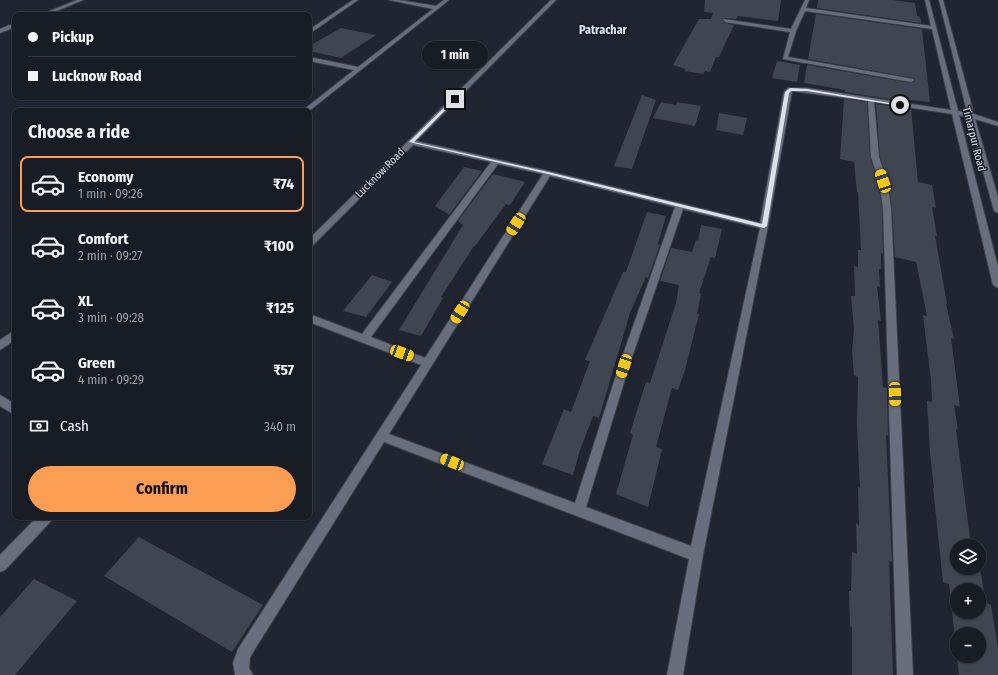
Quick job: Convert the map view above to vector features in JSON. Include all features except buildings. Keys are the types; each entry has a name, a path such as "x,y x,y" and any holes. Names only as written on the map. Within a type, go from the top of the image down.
{"street":[{"path":"50,12 81,0"},
{"path":"312,30 356,0"},
{"path":"391,0 438,8"},
{"path":"309,108 447,0"},
{"name":"Lucknow Road","path":"312,241 554,0"},
{"path":"807,0 793,31 785,58 911,80"},
{"name":"Timarpur Road","path":"928,0 998,285"},
{"name":"Timarpur Road","path":"941,0 998,211"},
{"path":"802,9 935,28"},
{"path":"724,20 793,31"},
{"path":"0,31 12,26"},
{"path":"312,60 359,69"},
{"path":"675,675 696,555 764,226 787,92 790,89 797,89 971,115 998,124"},
{"path":"872,100 875,157 883,181 887,208 904,675"},
{"path":"411,142 548,173 764,226"},
{"path":"364,339 496,162"},
{"path":"245,675 241,672 240,663 243,654 548,173"},
{"path":"579,511 624,366 680,205"},
{"path":"312,319 428,363"},
{"path":"0,346 12,336"},
{"path":"0,400 12,408"},
{"path":"382,436 696,555"},
{"path":"0,565 43,520"}],"district":[{"name":"Patrachar","path":"603,30"}],"route":[{"path":"455,99 411,142 548,173 764,226 787,92 790,89 807,90 900,105"}]}
